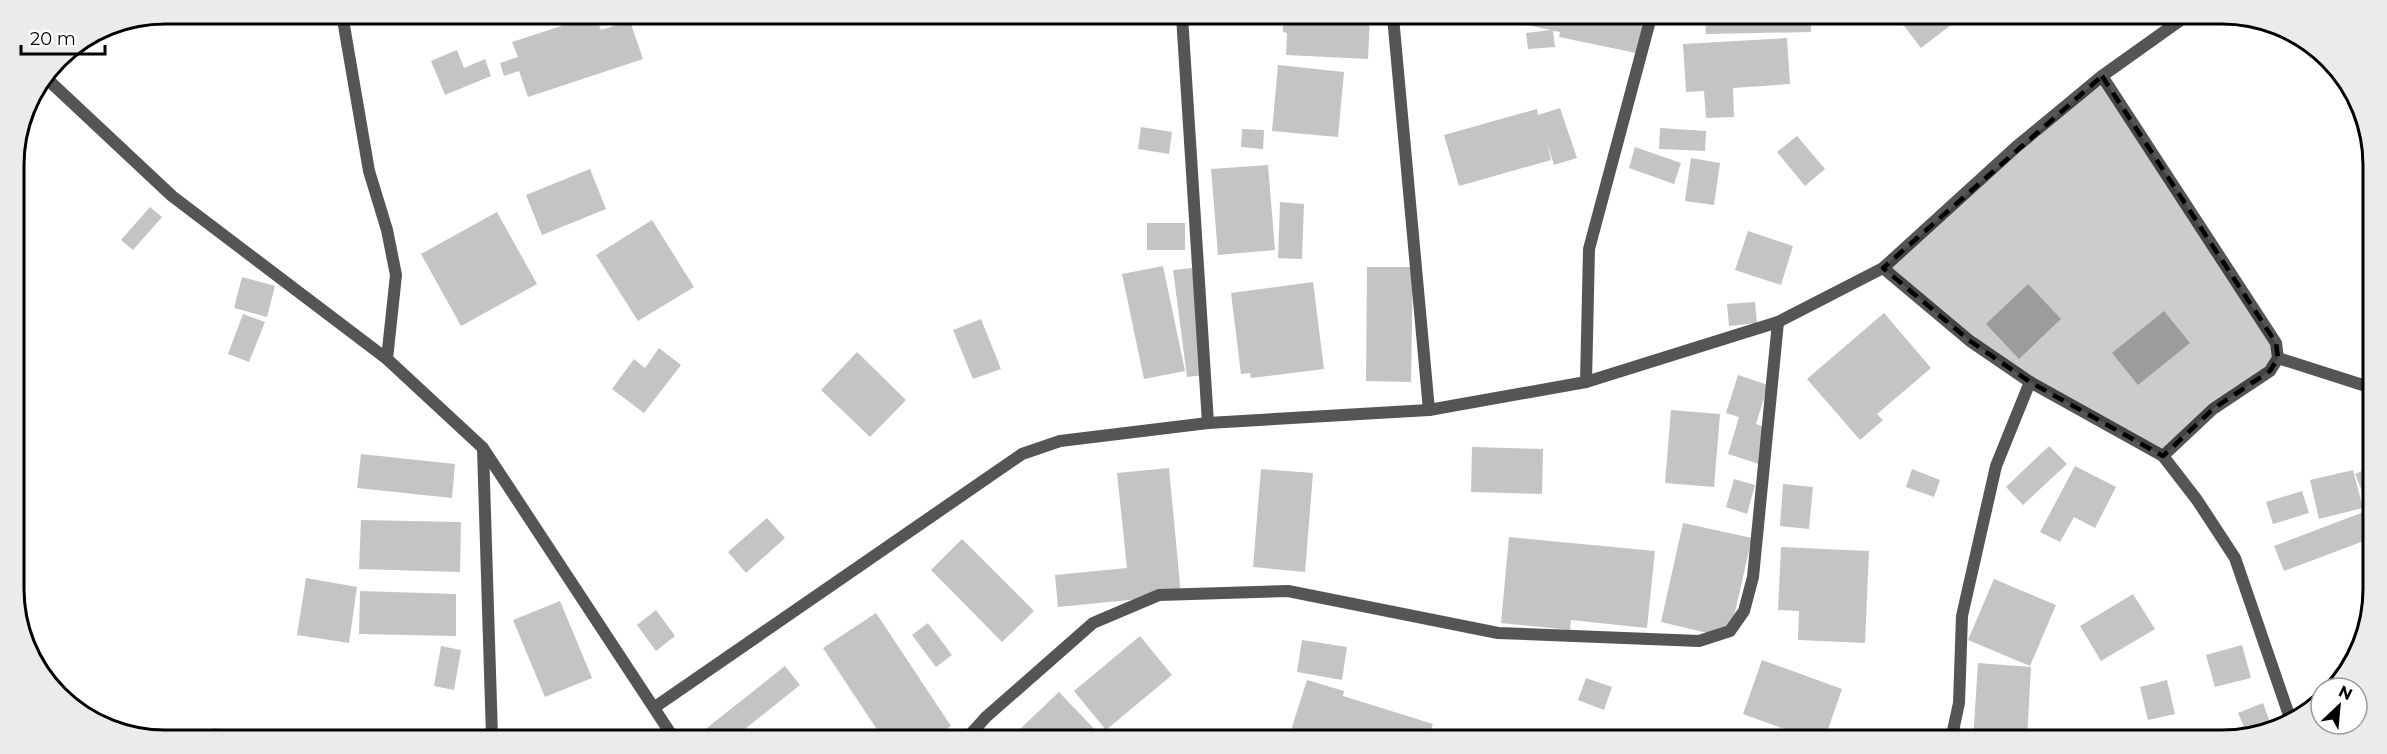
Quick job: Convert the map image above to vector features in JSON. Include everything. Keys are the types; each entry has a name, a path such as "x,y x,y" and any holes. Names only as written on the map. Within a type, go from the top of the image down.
{"street":[{"path":"344,24 369,171 387,230 396,275 387,358"},
{"path":"1183,24 1208,423"},
{"path":"1394,24 1429,410"},
{"path":"1586,382 1589,249 1649,24"},
{"path":"655,707 1022,454 1060,441 1208,423 1429,410 1586,382 1778,322 1883,268 2016,147 2102,76 2175,24"},
{"path":"2102,76 2276,343 2278,358 2270,371 2213,409 2163,456"},
{"path":"51,82 172,196 387,358 483,448 669,730"},
{"path":"1883,268 1970,341 2030,382 2163,456 2197,500 2235,558 2288,713"},
{"path":"974,730 986,717 1093,623 1159,595 1288,591 1498,633 1699,641 1730,631 1744,611 1754,577 1778,322"},
{"path":"2278,358 2363,385"},
{"path":"1953,730 1959,703 1964,604 1996,466 2030,382"},
{"path":"483,448 492,730"}],"highlighted area":[{"path":"2102,76 2276,343 2278,358 2270,371 2213,409 2163,456 2030,382 1970,341 1883,268"}],"building":[{"path":"567,24 599,24 601,30 620,24 631,24 643,59 528,97 519,71 504,76 500,63 518,57 512,42"},
{"path":"1283,24 1370,24 1368,59 1286,55 1287,33 1283,32"},
{"path":"1522,24 1647,24 1641,54 1559,37 1560,32 1553,31 1555,47 1528,49 1526,33 1551,30"},
{"path":"1705,24 1811,24 1811,32 1706,34"},
{"path":"1903,24 1952,24 1921,48"},
{"path":"1787,38 1790,84 1733,88 1734,117 1706,118 1704,91 1686,92 1683,44"},
{"path":"457,50 464,68 485,59 491,76 445,95 431,61"},
{"path":"1278,65 1344,72 1338,137 1272,131"},
{"path":"1560,108 1577,158 1554,165 1547,143 1551,160 1459,186 1444,135 1537,109 1538,115"},
{"path":"1141,127 1172,132 1169,154 1138,149"},
{"path":"1660,128 1706,131 1705,151 1659,149"},
{"path":"1242,129 1264,130 1263,149 1241,147"},
{"path":"1797,136 1825,169 1805,186 1777,152"},
{"path":"1635,147 1681,163 1674,184 1629,168"},
{"path":"1691,158 1720,163 1714,205 1685,201"},
{"path":"1268,165 1275,250 1218,255 1211,169"},
{"path":"590,169 606,209 542,235 526,195"},
{"path":"1280,202 1304,204 1302,259 1278,258"},
{"path":"150,207 162,217 133,250 121,240"},
{"path":"497,212 537,284 461,326 421,254"},
{"path":"652,220 694,287 638,321 596,255"},
{"path":"1147,223 1185,223 1185,250 1147,250"},
{"path":"1748,231 1793,246 1781,285 1735,270"},
{"path":"1163,266 1185,371 1144,379 1122,274"},
{"path":"1367,267 1413,267 1411,382 1366,381"},
{"path":"1192,268 1205,375 1187,377 1173,270"},
{"path":"242,277 275,286 267,317 234,308"},
{"path":"1313,282 1324,369 1251,378 1250,373 1241,374 1231,293"},
{"path":"2028,284 2061,319 2019,359 1986,324"},
{"path":"1755,302 1757,323 1729,326 1727,304"},
{"path":"2164,311 2190,343 2138,385 2112,353"},
{"path":"1884,313 1931,368 1877,414 1883,420 1860,440 1807,379"},
{"path":"243,314 265,322 249,362 228,354"},
{"path":"981,319 1001,369 973,379 953,330"},
{"path":"659,348 681,365 644,413 612,389 634,359 645,368"},
{"path":"857,352 906,400 870,437 821,390"},
{"path":"1738,375 1768,385 1756,424 1770,429 1759,464 1728,454 1739,417 1726,413"},
{"path":"1671,410 1720,414 1714,487 1665,483"},
{"path":"2049,446 2067,464 2023,505 2006,487"},
{"path":"1472,447 1543,449 1542,494 1471,492"},
{"path":"361,454 455,464 452,498 357,488"},
{"path":"2075,466 2116,487 2095,528 2074,517 2060,542 2040,532"},
{"path":"1169,468 1181,595 1058,607 1055,575 1127,568 1117,473"},
{"path":"1261,469 1313,473 1305,572 1253,567"},
{"path":"1912,469 1940,480 1934,497 1906,487"},
{"path":"2353,470 2363,508 2319,519 2310,480"},
{"path":"2363,471 2363,493 2355,474"},
{"path":"1734,479 1755,485 1747,514 1726,507"},
{"path":"1783,484 1813,487 1809,529 1780,526"},
{"path":"2302,491 2309,513 2273,524 2266,502"},
{"path":"2363,512 2363,541 2284,571 2274,546"},
{"path":"767,518 785,538 746,573 728,552"},
{"path":"361,520 461,522 460,572 359,569"},
{"path":"1683,523 1752,538 1729,638 1661,622"},
{"path":"1509,537 1655,551 1647,628 1571,620 1570,630 1501,623"},
{"path":"962,539 1034,611 1002,642 931,570"},
{"path":"1781,547 1869,551 1865,643 1798,640 1799,611 1778,610"},
{"path":"306,578 357,587 349,643 297,635"},
{"path":"1994,579 2056,605 2030,666 1968,640"},
{"path":"360,591 456,594 456,636 359,634"},
{"path":"2133,594 2155,629 2101,661 2080,626"},
{"path":"560,601 592,678 545,697 513,620"},
{"path":"656,610 675,636 656,651 637,625"},
{"path":"876,613 951,726 944,730 877,730 823,648"},
{"path":"928,623 952,655 936,667 912,635"},
{"path":"1140,636 1172,675 1106,730 1074,691"},
{"path":"1302,640 1347,647 1342,680 1297,672"},
{"path":"2242,645 2251,678 2215,687 2206,655"},
{"path":"441,646 461,650 454,690 434,686"},
{"path":"1762,660 1842,689 1828,730 1787,730 1743,714"},
{"path":"1978,663 2031,667 2028,730 1974,730"},
{"path":"785,666 800,685 744,730 704,730"},
{"path":"1586,678 1612,687 1604,710 1578,700"},
{"path":"1307,680 1344,691 1343,696 1433,724 1431,730 1291,730"},
{"path":"2167,680 2175,714 2148,720 2140,687"},
{"path":"1059,692 1095,730 1019,730"},
{"path":"2263,703 2270,721 2244,728 2238,713"}]}
